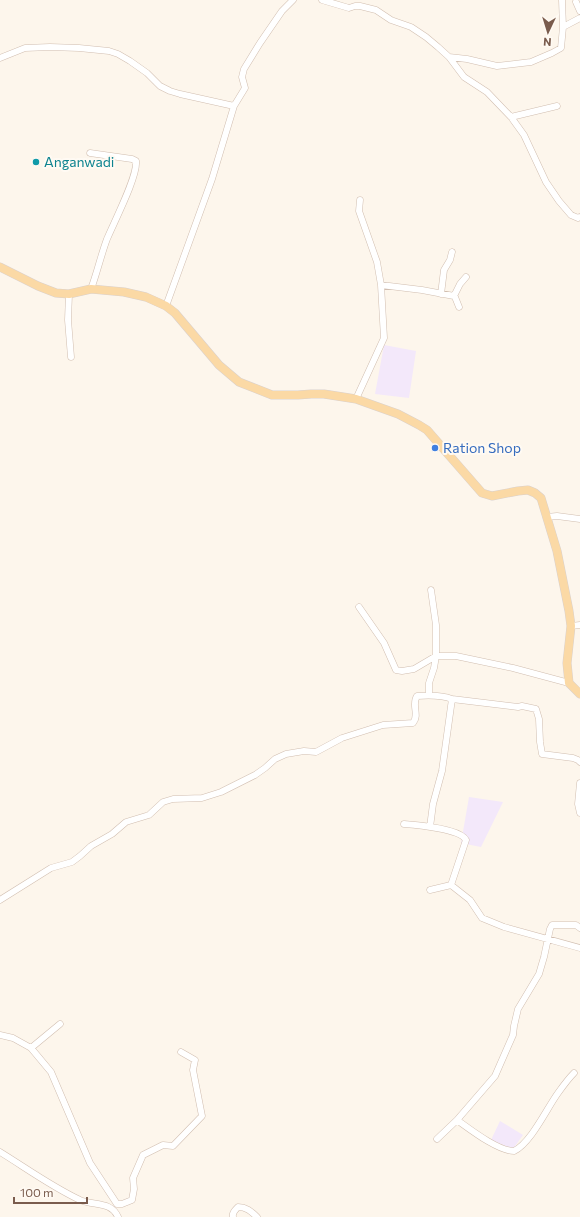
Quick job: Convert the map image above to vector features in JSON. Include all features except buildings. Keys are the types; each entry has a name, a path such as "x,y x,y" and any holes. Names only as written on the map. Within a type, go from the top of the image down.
{"main road":[{"path":"0,267 38,286 56,293 69,294 91,289 124,292 146,297 166,306 175,313 219,365 239,382 260,391 272,394 324,394 356,399 398,414 419,424 427,430 482,493 492,496 528,490 541,498 558,551 571,626 568,663 569,683 580,694"}],"street":[{"path":"166,306 212,179 234,106 244,91 245,86 242,76 244,69 251,56 282,12 293,0"},
{"path":"322,0 349,8 360,6 376,10 391,20 411,27 438,47 449,57 464,77 487,92 511,117 524,135 544,176 559,201 571,215 578,218 580,217"},
{"path":"449,57 467,59 497,66 531,62 561,48 563,27 562,0"},
{"path":"576,2 580,11"},
{"path":"563,27 580,18"},
{"path":"0,58 24,48 79,48 109,51 130,61 147,73 160,86 170,91 234,106"},
{"path":"511,117 557,106"},
{"path":"90,153 132,159 136,161 137,166 132,182 107,240 91,289"},
{"path":"356,399 384,338 381,285 377,262 359,212 360,200"},
{"path":"442,294 444,270 450,260 452,252"},
{"path":"454,296 460,284 466,278"},
{"path":"381,285 454,296 456,297 459,307"},
{"path":"69,294 68,320 71,357"},
{"path":"547,517 557,516 580,519"},
{"path":"429,695 436,656 436,625 431,590"},
{"path":"359,607 384,643 396,670 402,671 414,669 436,656 456,656 513,668 569,683"},
{"path":"571,626 580,625"},
{"path":"0,900 51,868 72,862 91,846 112,834 126,822 149,815 163,802 173,799 202,798 221,792 255,775 275,759 286,754 304,751 316,752 342,738 383,725 413,723 415,721 416,713 414,701 417,696 429,695 536,709 540,720 540,742 542,754 573,758 580,762"},
{"path":"430,827 433,804 442,771 452,699"},
{"path":"580,783 578,804 580,813"},
{"path":"404,824 430,827 458,833 465,837 466,840 451,884"},
{"path":"430,890 451,884"},
{"path":"451,884 470,900 482,918 504,927 580,948"},
{"path":"437,1139 457,1120 495,1076 513,1035 518,1009 539,974 549,931 552,925 576,925 580,928"},
{"path":"31,1048 60,1024"},
{"path":"0,1035 13,1038 31,1048 51,1072 90,1163 115,1207 118,1217"},
{"path":"0,1152 82,1201 115,1207 132,1200 134,1195 133,1178 143,1155 163,1145 173,1146 202,1116 193,1070 195,1060 181,1052"},
{"path":"457,1120 488,1141 505,1150 514,1151 521,1146 536,1127 557,1093 574,1073"},
{"path":"233,1217 232,1215 234,1211 238,1207 248,1210 256,1217"}],"shaded area":[{"path":"384,345 416,351 409,398 375,394"},
{"path":"469,797 503,802 481,847 461,843"},
{"path":"500,1121 523,1135 513,1149 491,1140"}],"place":[{"name":"Anganwadi","path":"36,162"},
{"name":"Ration Shop","path":"435,448"}]}
